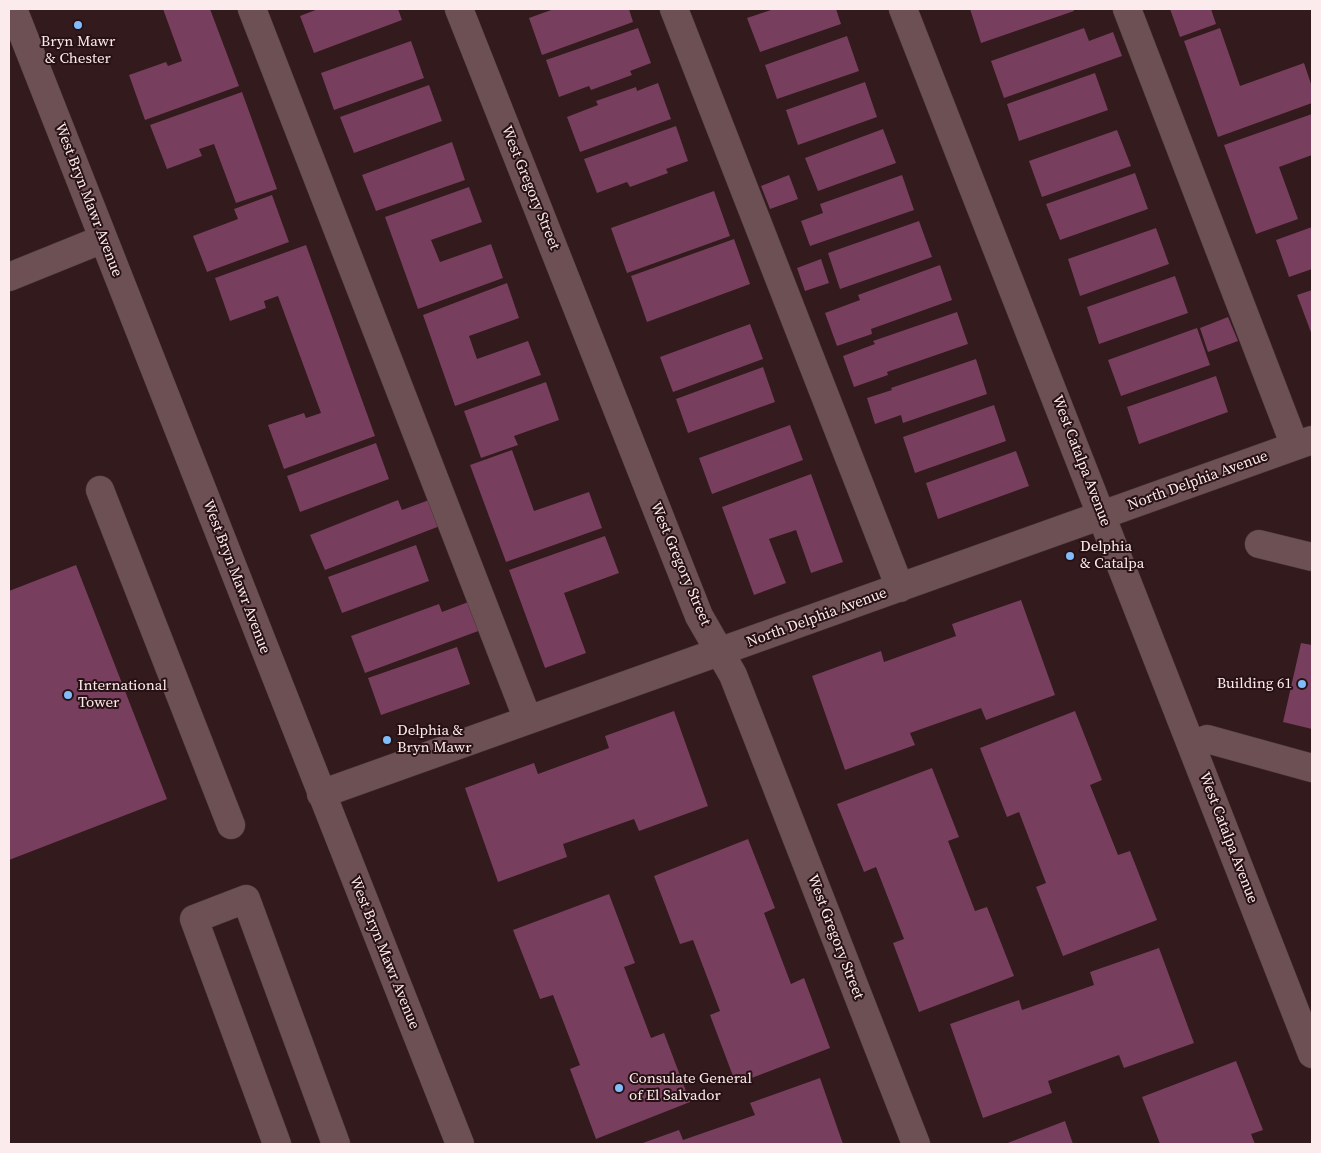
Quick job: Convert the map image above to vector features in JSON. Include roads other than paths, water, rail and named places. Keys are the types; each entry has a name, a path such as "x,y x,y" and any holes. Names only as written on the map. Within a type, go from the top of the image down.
{"street":[{"path":"252,9 528,720"},
{"name":"West Gregory Street","path":"459,9 699,616 733,675 916,1144"},
{"path":"674,9 900,588"},
{"name":"West Catalpa Avenue","path":"902,9 1312,1054"},
{"path":"1126,9 1304,443"},
{"name":"West Bryn Mawr Avenue","path":"21,11 103,239 460,1144"},
{"path":"9,277 103,239"},
{"name":"North Delphia Avenue","path":"322,794 1304,443"},
{"path":"100,490 231,826"},
{"path":"1259,544 1312,557"},
{"path":"1192,745 1207,739 1312,768"},
{"path":"277,1144 194,919 246,899 336,1144"}],"place":[{"name":"Bryn Mawr & Chester","path":"78,25"},
{"name":"Delphia & Catalpa","path":"1070,556"},
{"name":"Building 61","path":"1302,684"},
{"name":"International Tower","path":"68,695"},
{"name":"Delphia & Bryn Mawr","path":"387,740"},
{"name":"Consulate General of El Salvador","path":"619,1088"}]}
